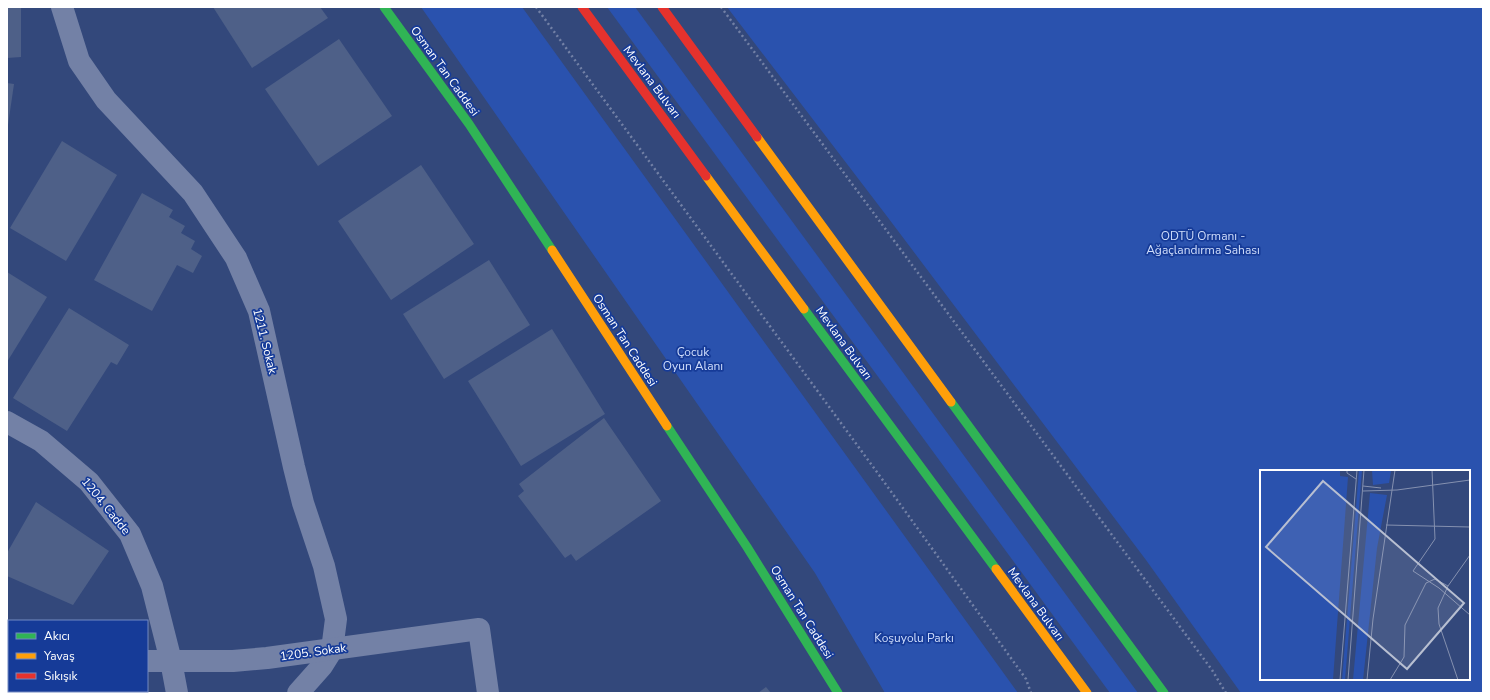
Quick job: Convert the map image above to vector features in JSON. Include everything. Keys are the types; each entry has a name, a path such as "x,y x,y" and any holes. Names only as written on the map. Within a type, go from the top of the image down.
{"main road":[{"name":"Osman Tan Caddesi","path":"384,7 473,131 747,547 838,693"},
{"name":"Mevlana Bulvarı","path":"582,7 1087,693"},
{"path":"662,7 1164,693"}],"street":[{"name":"1211. Sokak","path":"62,7 79,61 106,100 193,193 236,258 259,312 303,503 324,566 332,595 336,619 332,650 322,666 298,693"},
{"name":"1204. Cadde","path":"7,422 41,441 89,482 130,534 152,586 171,661 177,693"},
{"name":"1205. Sokak","path":"148,661 233,661 267,658 479,629 488,693"}],"path":[{"path":"536,7 882,479 1026,679 1031,693"},
{"path":"721,7 1212,670 1226,693"}],"green space":[{"name":"Koşuyolu Parkı","path":"421,7 522,7 1018,693 885,693 815,573"},
{"path":"607,7 635,7 1138,693 1110,693"},
{"name":"ODTÜ Ormanı - Ağaçlandırma Sahası","path":"727,7 1483,7 1483,693 1241,693 1146,560"}],"building":[{"path":"7,7 21,7 21,57 7,58"},
{"path":"213,7 320,7 328,18 252,68"},
{"path":"339,39 392,116 318,166 265,89"},
{"path":"7,83 14,84 8,125 7,125"},
{"path":"62,141 117,175 66,261 10,228"},
{"path":"421,165 474,244 391,300 338,221"},
{"path":"142,193 173,210 169,217 185,226 181,233 195,241 191,249 202,256 193,273 177,265 152,311 94,280"},
{"path":"489,260 530,325 444,379 403,314"},
{"path":"7,272 47,297 7,362"},
{"path":"69,308 129,345 117,365 111,362 67,431 13,398"},
{"path":"552,329 605,414 521,466 468,381"},
{"path":"604,418 661,501 576,561 571,554 565,558 518,496 524,491 519,484"},
{"path":"36,502 109,551 73,605 7,576 7,553"},
{"path":"766,687 771,693 758,693"}],"traffic: fast":[{"path":"384,7 469,124 552,250"},
{"path":"804,309 996,569"},
{"path":"951,402 1164,693"},
{"path":"667,426 747,547 838,693"}],"traffic: slow":[{"path":"757,137 951,402"},
{"path":"706,176 804,309"},
{"path":"552,250 667,426"},
{"path":"996,569 1087,693"}],"traffic: jam":[{"path":"582,7 706,176"},
{"path":"662,7 757,137"}],"park label":[{"name":"Çocuk Oyun Alanı","path":"693,359"}]}
